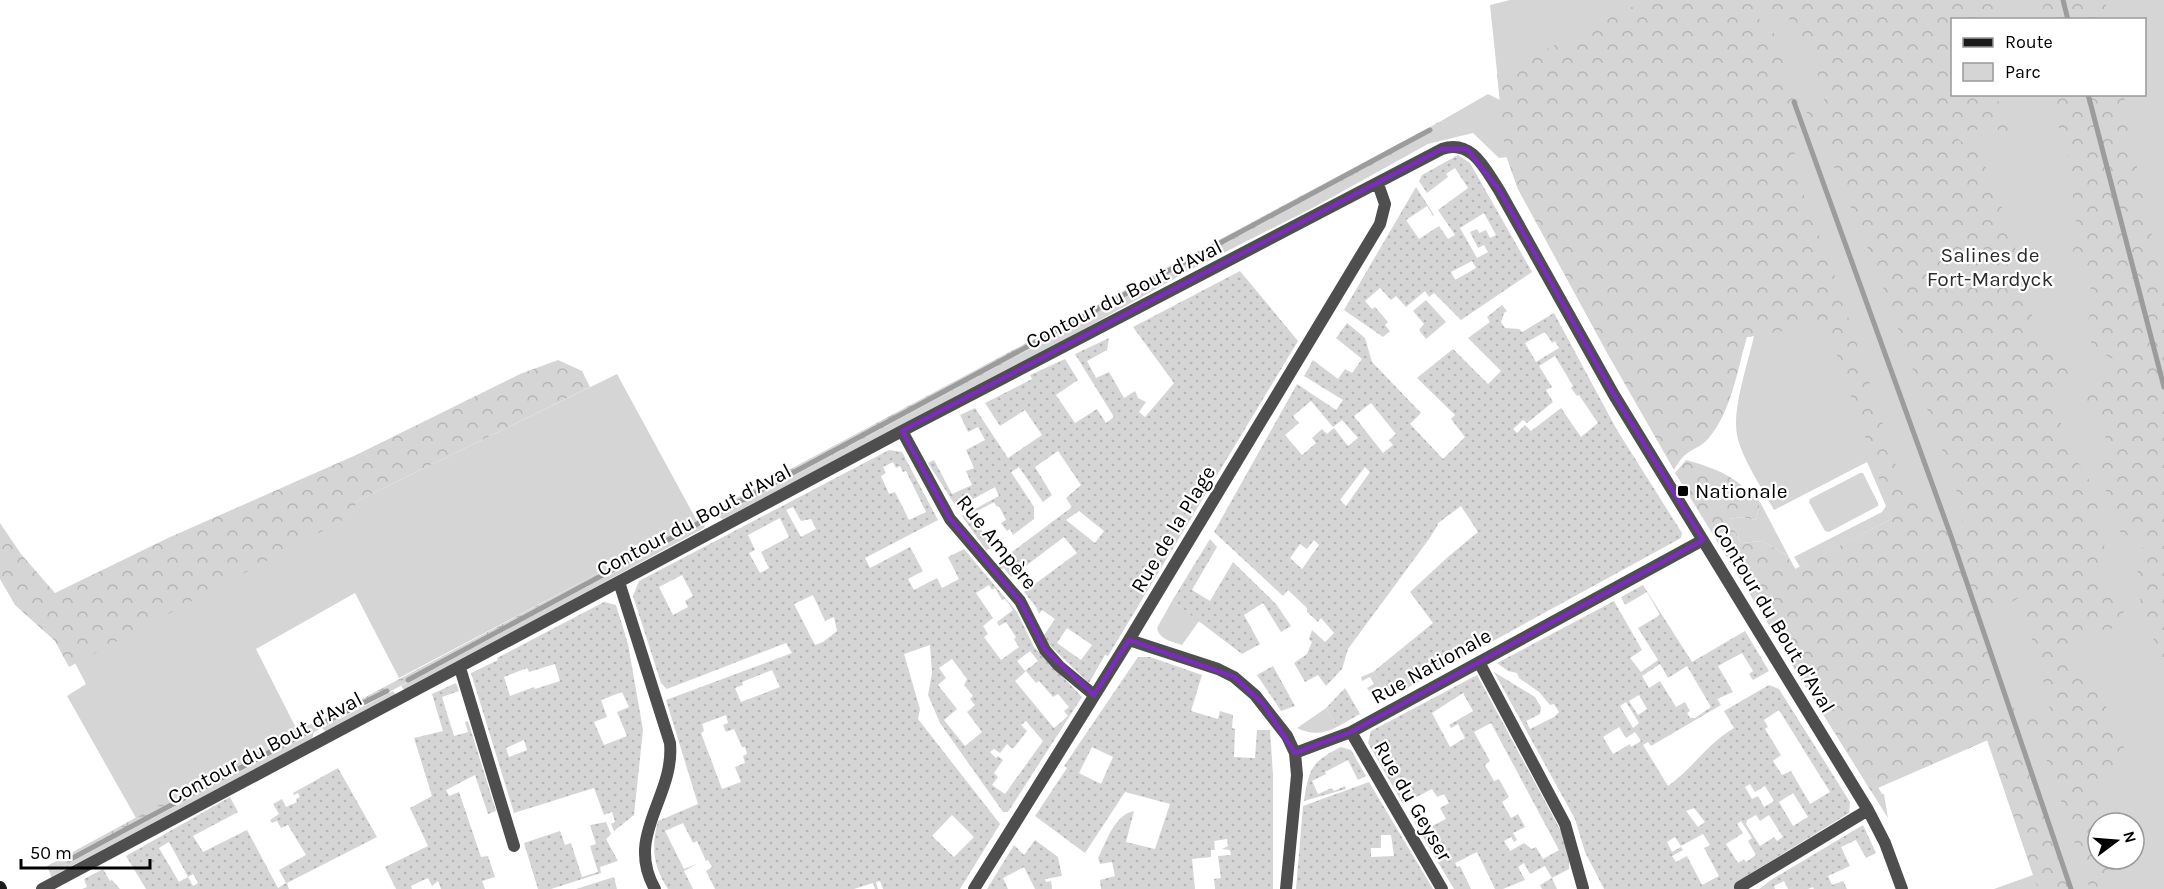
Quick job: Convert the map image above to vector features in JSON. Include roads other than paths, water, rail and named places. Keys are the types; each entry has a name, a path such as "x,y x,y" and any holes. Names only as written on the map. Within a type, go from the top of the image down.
{"street":[{"name":"Contour du Bout d'Aval","path":"42,889 902,432 1448,147 1467,149 1478,159 1512,212 1619,404 1868,810 1885,843 1902,889"},
{"name":"Rue de la Plage","path":"974,889 1129,640 1380,224 1385,204 1378,184"},
{"name":"Rue Ampère","path":"902,432 951,519 1020,601 1045,650 1059,666 1094,695"},
{"name":"Rue Nationale","path":"1295,753 1351,732 1703,540"},
{"path":"619,582 670,744 669,775 651,819 644,853 646,868 655,889"},
{"path":"1129,640 1218,669 1234,677 1263,704 1287,736 1295,753 1297,775 1286,889"},
{"path":"1479,662 1566,824 1583,888"},
{"path":"460,668 514,846"},
{"name":"Rue du Geyser","path":"1351,732 1442,889"},
{"path":"1740,887 1868,810"}],"waterway":[{"path":"2063,0 2068,18"},
{"path":"2089,96 2164,387"},
{"path":"1794,102 1951,536 2071,889"},
{"path":"720,512 1430,130"},
{"path":"408,680 701,522"},
{"path":"327,721 387,691"},
{"path":"69,860 309,731"}],"place":[{"name":"Nationale","path":"1683,491"}],"park label":[{"name":"Salines de Fort-Mardyck","path":"1990,267"}]}
